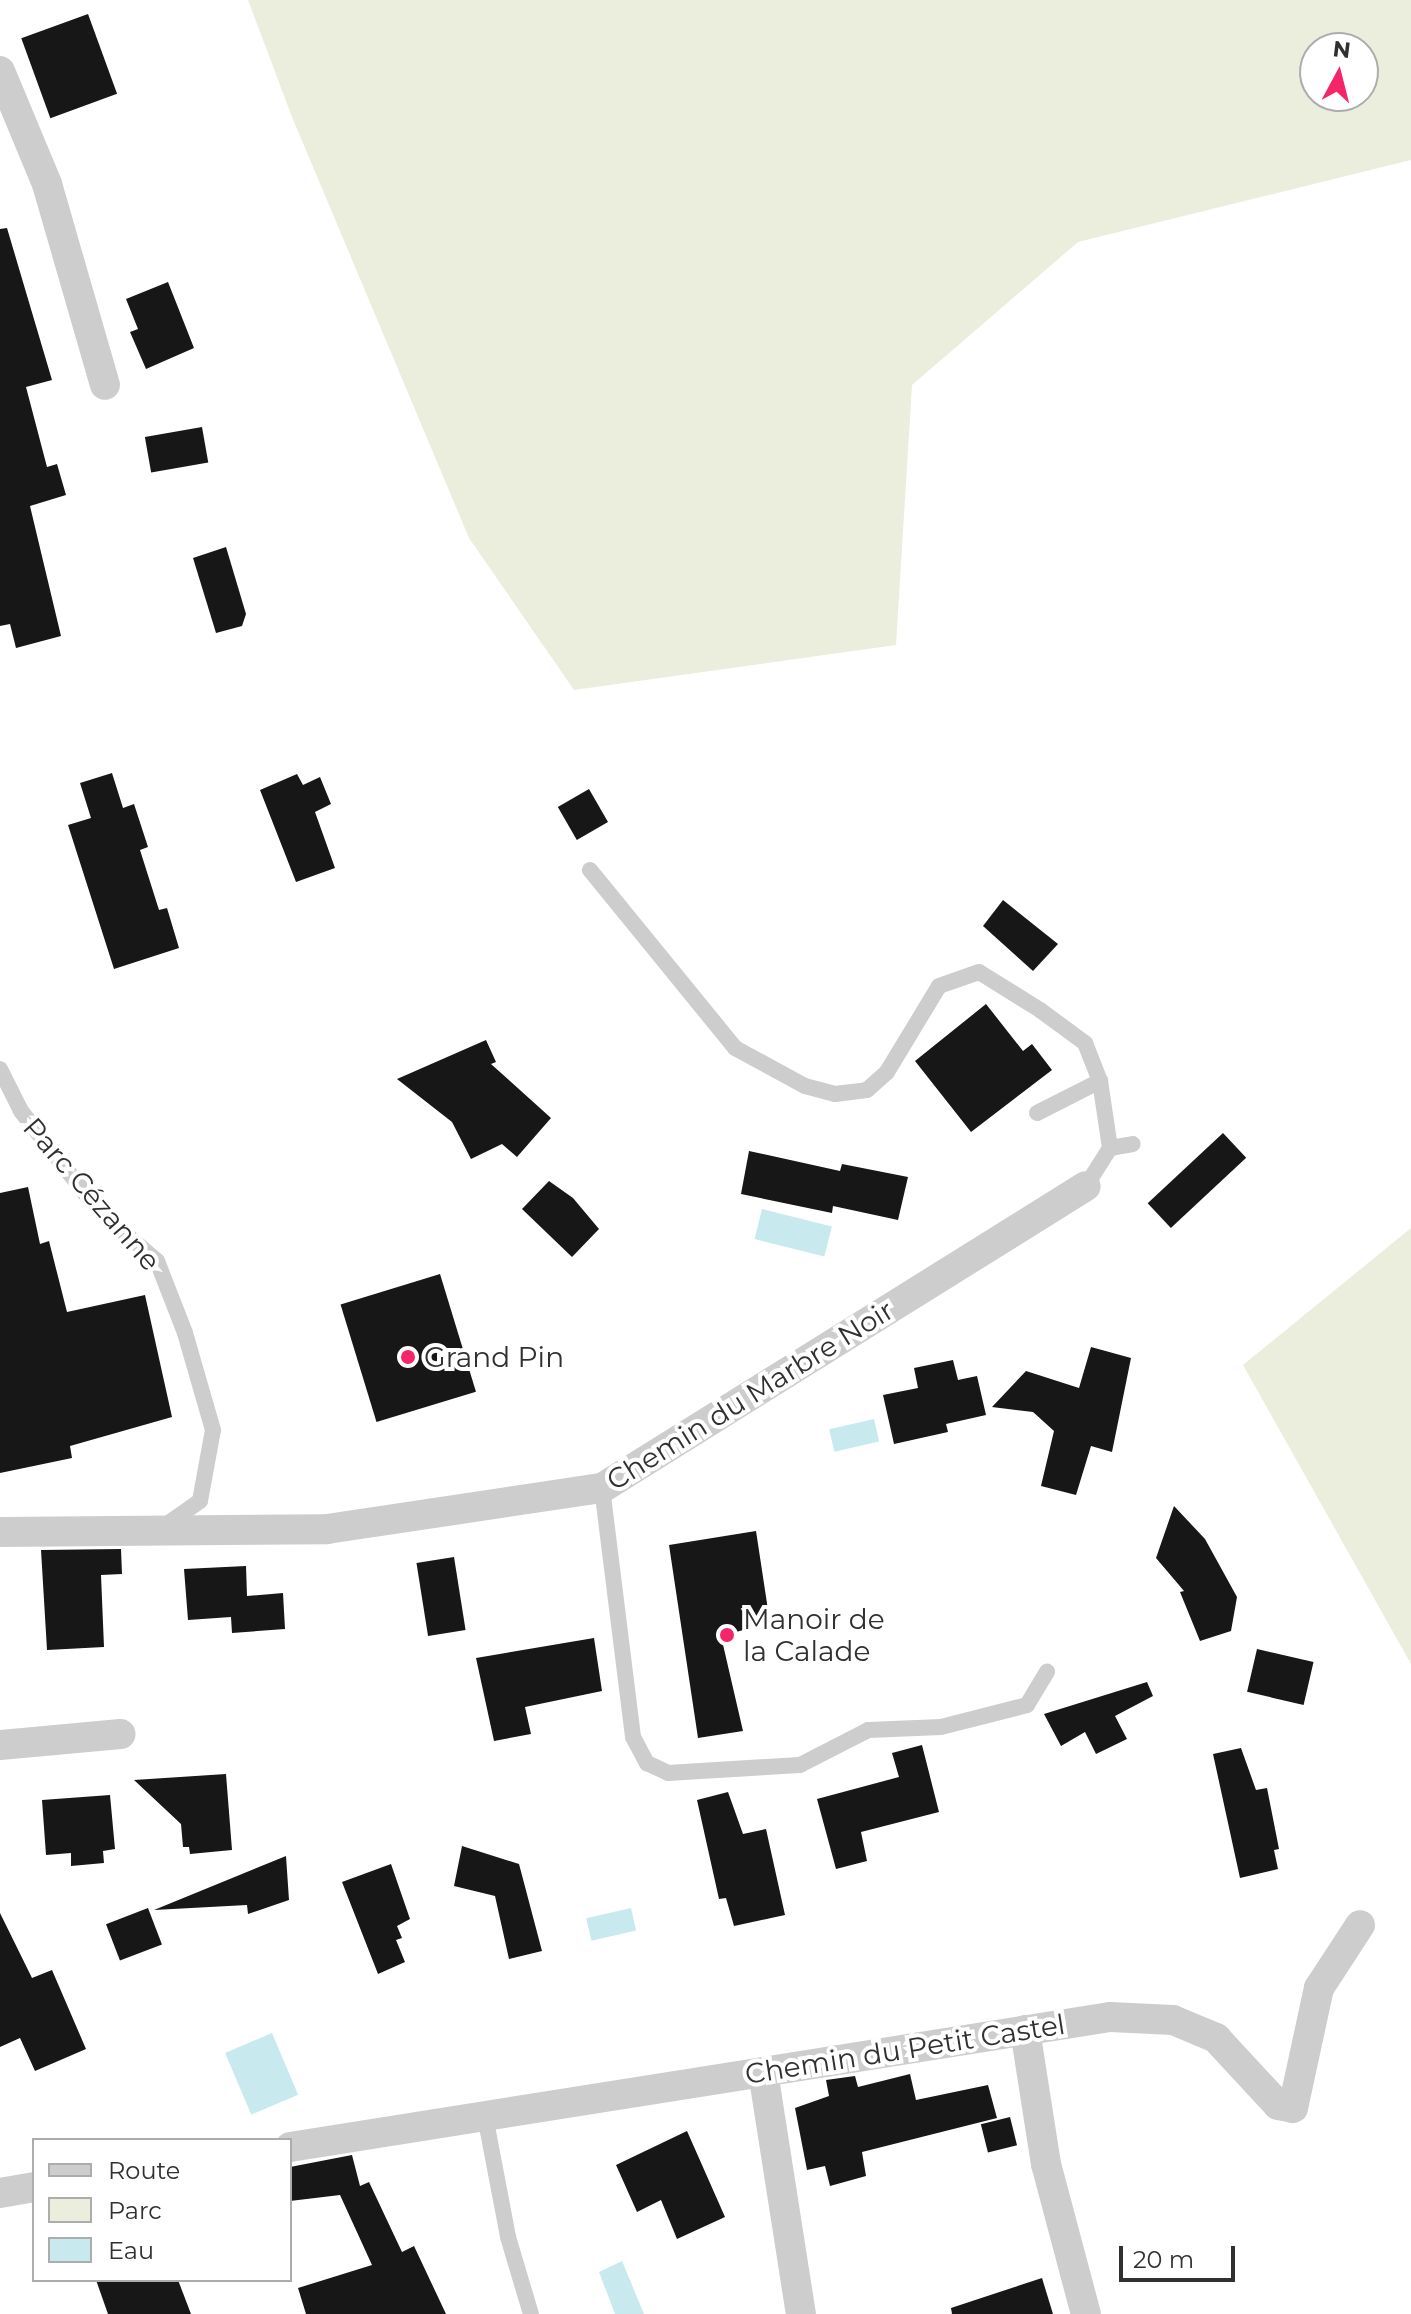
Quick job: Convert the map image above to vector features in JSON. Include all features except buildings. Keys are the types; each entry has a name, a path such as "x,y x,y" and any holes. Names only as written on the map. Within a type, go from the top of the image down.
{"street":[{"path":"0,71 47,184 105,385"},
{"name":"Chemin du Marbre Noir","path":"0,1532 327,1529 602,1488 1086,1186"},
{"path":"0,1745 120,1734"},
{"name":"Chemin du Petit Castel","path":"292,2147 1110,2017 1173,2020 1216,2038 1278,2105 1293,2108 1319,1988 1360,1925"},
{"path":"1025,2030 1046,2164 1086,2314"},
{"path":"763,2072 801,2314"},
{"path":"0,2193 32,2187"}],"lane":[{"path":"590,870 735,1048 805,1086 835,1094 867,1090 887,1072 939,986 979,972 1085,1043 1100,1081 1110,1148 1086,1186"},
{"name":"Parc Cézanne","path":"0,1069 21,1111 98,1210 157,1261 185,1333 213,1430 200,1501 156,1532"},
{"path":"1037,1113 1100,1081"},
{"path":"1110,1148 1133,1144"},
{"path":"602,1488 633,1737 647,1763 668,1773 800,1765 868,1730 941,1727 1027,1705 1047,1672"},
{"path":"485,2116 508,2237 531,2314"}],"green space":[{"path":"248,0 1411,0 1411,160 1078,242 912,385 896,645 574,690 469,538 292,117"},
{"path":"1411,1228 1411,1664 1243,1365"}],"water":[{"path":"762,1209 832,1226 824,1256 755,1239"},
{"path":"874,1419 879,1441 834,1452 829,1429"},
{"path":"631,1908 636,1930 591,1941 586,1918"},
{"path":"272,2033 298,2095 251,2115 225,2053"},
{"path":"622,2261 644,2314 615,2314 599,2272"}],"place":[{"name":"Grand Pin","path":"408,1357"},
{"name":"Manoir de la Calade","path":"727,1635"}]}
